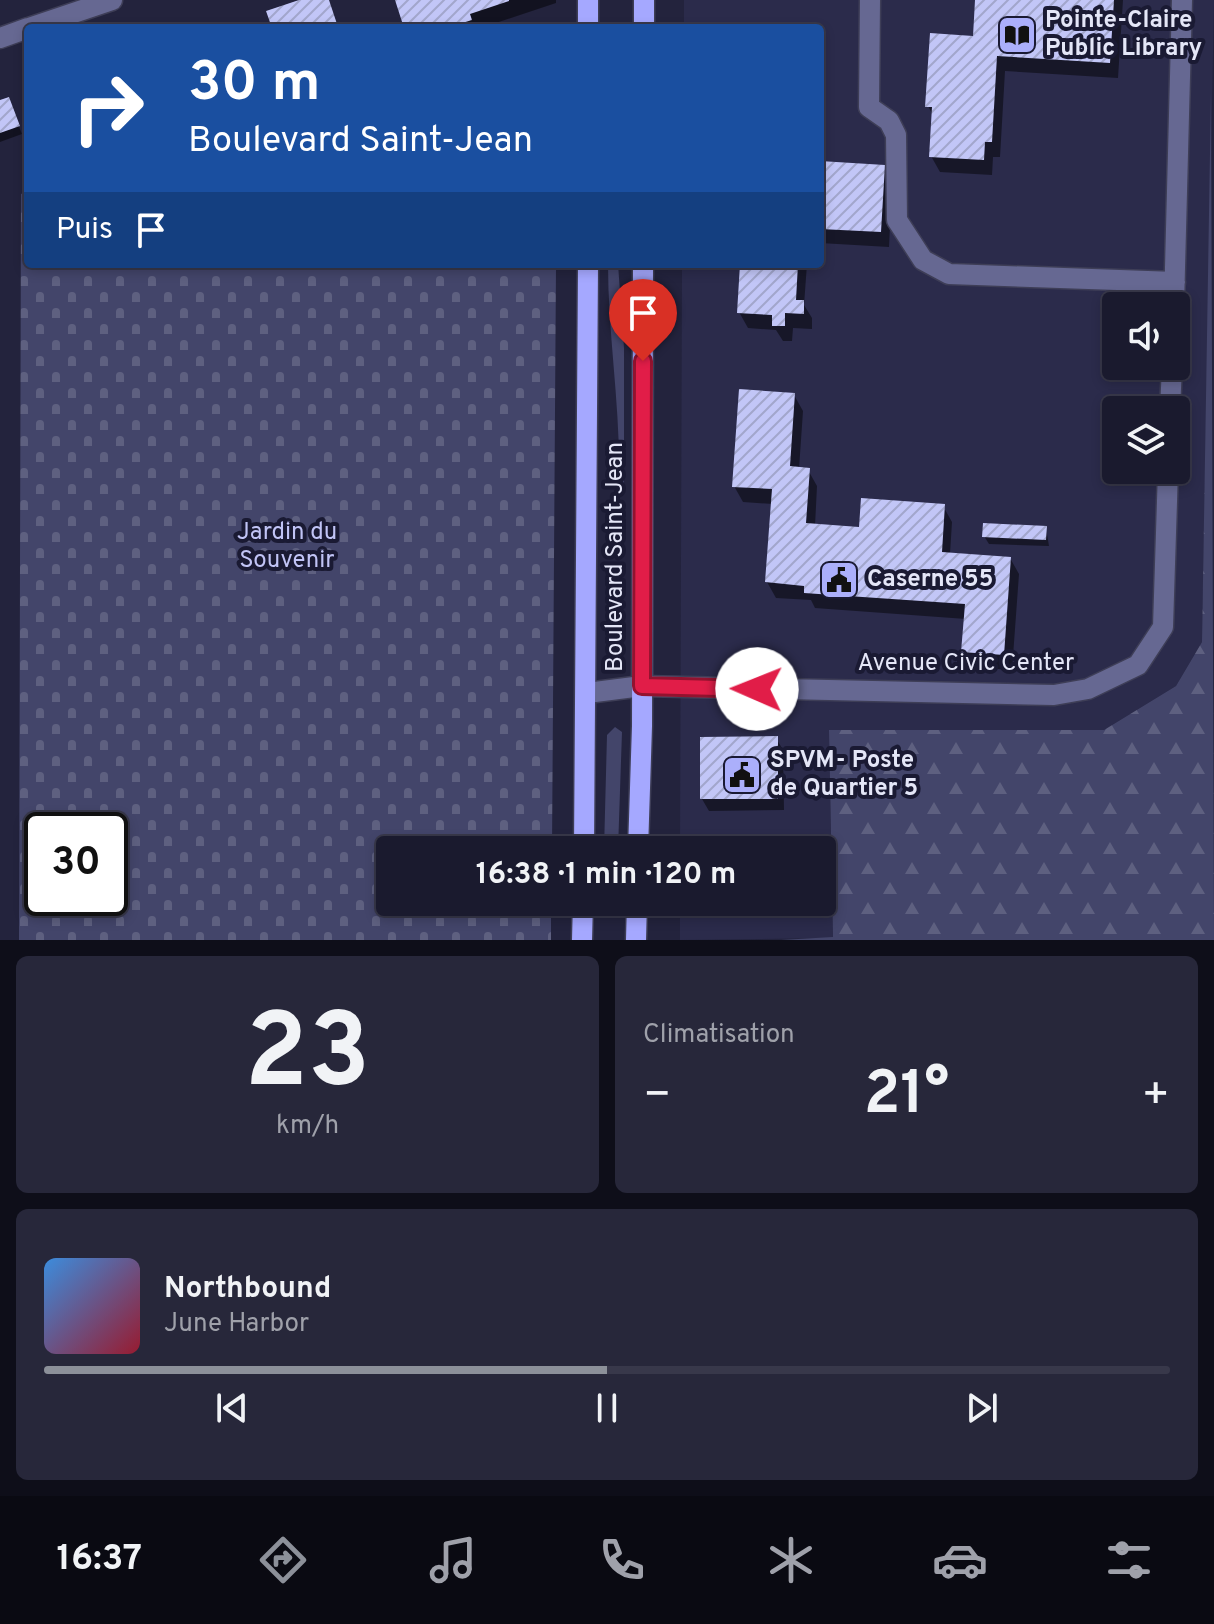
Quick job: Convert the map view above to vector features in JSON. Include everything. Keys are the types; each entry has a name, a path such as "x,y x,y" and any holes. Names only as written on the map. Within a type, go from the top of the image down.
{"main road":[{"path":"588,0 588,24"},
{"path":"644,0 644,24"},
{"name":"Boulevard Saint-Jean","path":"584,836 588,268"},
{"name":"Boulevard Saint-Jean","path":"638,836 642,686 643,268"},
{"path":"582,940 583,916"},
{"path":"636,940 637,916"}],"street":[{"path":"40,24 112,0"},
{"path":"870,0 869,107 889,121 896,135 897,220 923,260 949,274 1175,282"},
{"path":"1175,292 1182,0"},
{"path":"0,38 24,29"},
{"name":"Avenue Civic Center","path":"587,693 642,686 1054,695 1088,689 1138,665 1163,627 1168,484"}],"shaded area":[{"path":"684,0 1214,0 1202,642 1176,686 1104,730 829,730 831,836 680,836 682,268 824,268 824,24 684,24"},
{"path":"680,916 833,916 833,938 680,940"}],"green space":[{"path":"1211,93 1214,940 781,940 833,937 836,836 831,836 829,730 1104,730 1176,686 1202,642"},
{"name":"Jardin du Souvenir","path":"24,193 24,268 556,268 552,836 376,836 376,916 551,916 551,940 19,940 21,194"},
{"path":"608,268 618,268 624,348 624,483 619,483"},
{"path":"615,727 622,732 618,836 604,836 607,735"}],"building":[{"path":"299,0 329,0 337,24 271,24 266,11"},
{"path":"395,0 509,0 470,14 472,20 459,24 403,24"},
{"path":"975,0 1114,0 1110,63 997,56 992,142 985,142 984,160 929,157 932,107 925,107 930,33 973,36"},
{"path":"9,97 20,126 0,133 0,100"},
{"path":"824,161 885,165 881,232 824,229"},
{"path":"740,268 798,268 796,300 804,300 804,314 785,313 785,326 772,326 772,315 737,313"},
{"path":"739,389 795,393 790,466 810,468 806,523 859,527 861,498 945,504 942,552 1011,557 1004,655 961,652 965,604 804,593 804,586 765,582 772,489 732,487"},
{"path":"983,523 1047,526 1046,540 982,537"},
{"path":"778,736 778,799 700,799 700,737"}],"place":[{"name":"Pointe-Claire Public Library","path":"1017,35"},
{"name":"Caserne 55","path":"839,580"},
{"name":"SPVM- Poste de Quartier 5","path":"742,775"}],"route":[{"path":"643,361 642,686 757,689"}]}
